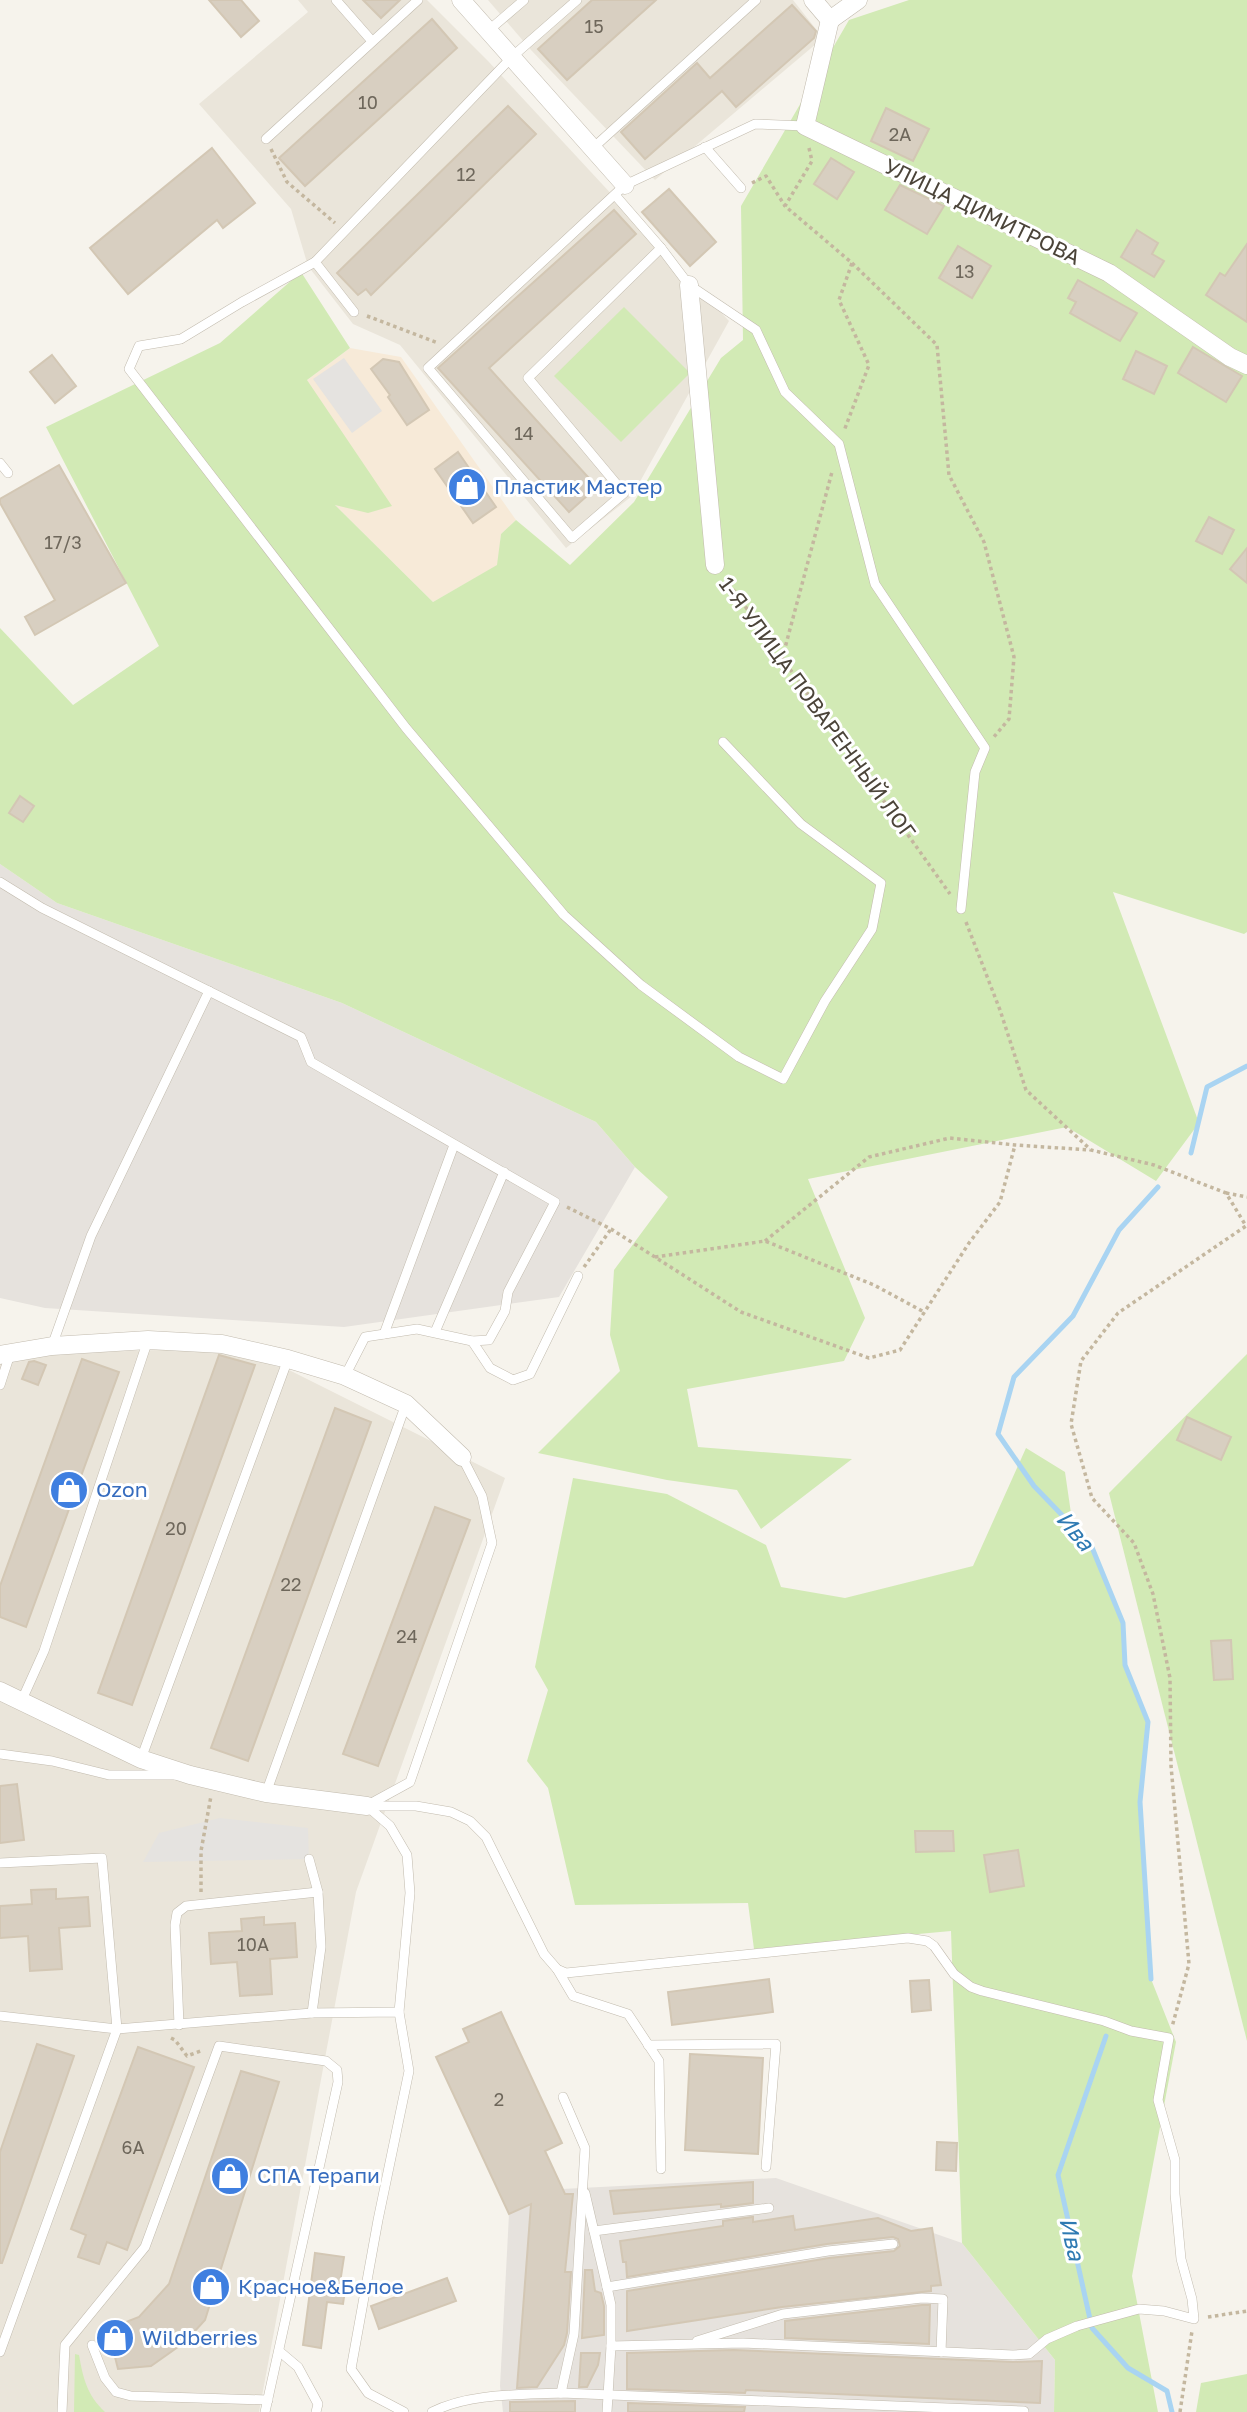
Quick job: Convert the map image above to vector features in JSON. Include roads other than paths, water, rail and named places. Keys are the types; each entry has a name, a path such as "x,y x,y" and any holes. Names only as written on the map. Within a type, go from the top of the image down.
{"street":[{"path":"461,0 593,148 620,190"},
{"path":"813,0 830,20"},
{"path":"805,126 830,20 858,0"},
{"name":"УЛИЦА ДИМИТРОВА","path":"805,126 1109,273 1230,357 1247,365"},
{"name":"1-Я УЛИЦА ПОВАРЕННЫЙ ЛОГ","path":"689,285 715,565"},
{"path":"5,1354 52,1346 148,1340 222,1344 288,1359 345,1376 406,1404 462,1457"},
{"path":"0,1691 141,1759 190,1775 266,1793 367,1806"}],"lane":[{"path":"336,0 371,40"},
{"path":"266,139 371,40 418,0"},
{"path":"488,31 524,0"},
{"path":"578,0 513,56 315,262 242,302 181,340 139,345 129,369 406,728 564,915 641,985 739,1057 783,1079 825,1001 872,929 881,883 801,824 723,742"},
{"path":"593,148 756,0"},
{"path":"661,248 528,378 624,493 572,538 428,368 620,190 755,124 805,126"},
{"path":"705,147 741,188"},
{"path":"620,190 689,285 756,330 785,392 839,444 875,584 985,747 975,772 961,909"},
{"path":"315,262 354,312"},
{"path":"0,463 8,473"},
{"path":"0,882 42,908 301,1037 311,1062 555,1202 508,1292 505,1311 489,1340 472,1341 417,1329 365,1338 345,1376"},
{"path":"52,1346 91,1236 209,991"},
{"path":"384,1334 454,1146"},
{"path":"435,1332 504,1172"},
{"path":"472,1341 490,1368 513,1380 530,1374 578,1276"},
{"path":"21,1702 44,1651 148,1340"},
{"path":"0,1385 5,1354"},
{"path":"141,1759 288,1359"},
{"path":"266,1793 406,1404"},
{"path":"367,1806 410,1782 492,1543 482,1496 462,1457"},
{"path":"0,1754 52,1760 109,1775 190,1775"},
{"path":"367,1806 416,1806 452,1812 470,1821 486,1837 544,1954 557,1969 573,1996 628,2014 659,2061 661,2169"},
{"path":"367,1806 390,1826 407,1855 410,1893 399,2012 409,2071 351,2369 368,2393 404,2412"},
{"path":"0,1863 102,1858 117,2029 0,2352"},
{"path":"309,1859 318,1892 321,1947 312,2013"},
{"path":"179,2025 175,1925 177,1913 186,1906 318,1892"},
{"path":"557,1969 575,1973 919,1939 934,1946 954,1974 971,1987 993,1995 1104,2021 1131,2031 1169,2038 1158,2100 1175,2160 1181,2259 1194,2319 1164,2311 1139,2309 1077,2326 1047,2339 1030,2354 743,2343 611,2346"},
{"path":"0,2017 117,2029 312,2013 399,2012"},
{"path":"648,2045 776,2044 766,2167"},
{"path":"62,2412 65,2345 145,2247 219,2046 326,2061 337,2070 338,2082 265,2412"},
{"path":"561,2393 574,2334 585,2148 563,2097"},
{"path":"583,2183 611,2305 607,2412"},
{"path":"594,2231 769,2208"},
{"path":"607,2287 828,2251 893,2244"},
{"path":"685,2344 783,2314 922,2298 943,2299 941,2352"},
{"path":"92,2346 105,2378 116,2392 131,2396 268,2400"},
{"path":"279,2351 298,2367 318,2404 316,2412"},
{"path":"432,2412 450,2403 561,2393 1024,2411"}],"waterway":[{"name":"Ива","path":"1191,1153 1207,1087 1247,1066"},
{"name":"Ива","path":"1151,1979 1140,1802 1148,1722 1125,1665 1123,1623 1091,1545 1034,1486 998,1434 1014,1377 1073,1316 1119,1230 1158,1187"},
{"name":"Ива","path":"1106,2036 1058,2175 1092,2328 1128,2368 1167,2391 1172,2412"}],"place":[{"name":"Пластик Мастер","path":"467,487"},
{"name":"Ozon","path":"69,1490"},
{"name":"СПА Терапи","path":"230,2176"},
{"name":"Красное&Белое","path":"211,2287"},
{"name":"Wildberries","path":"115,2338"}]}
